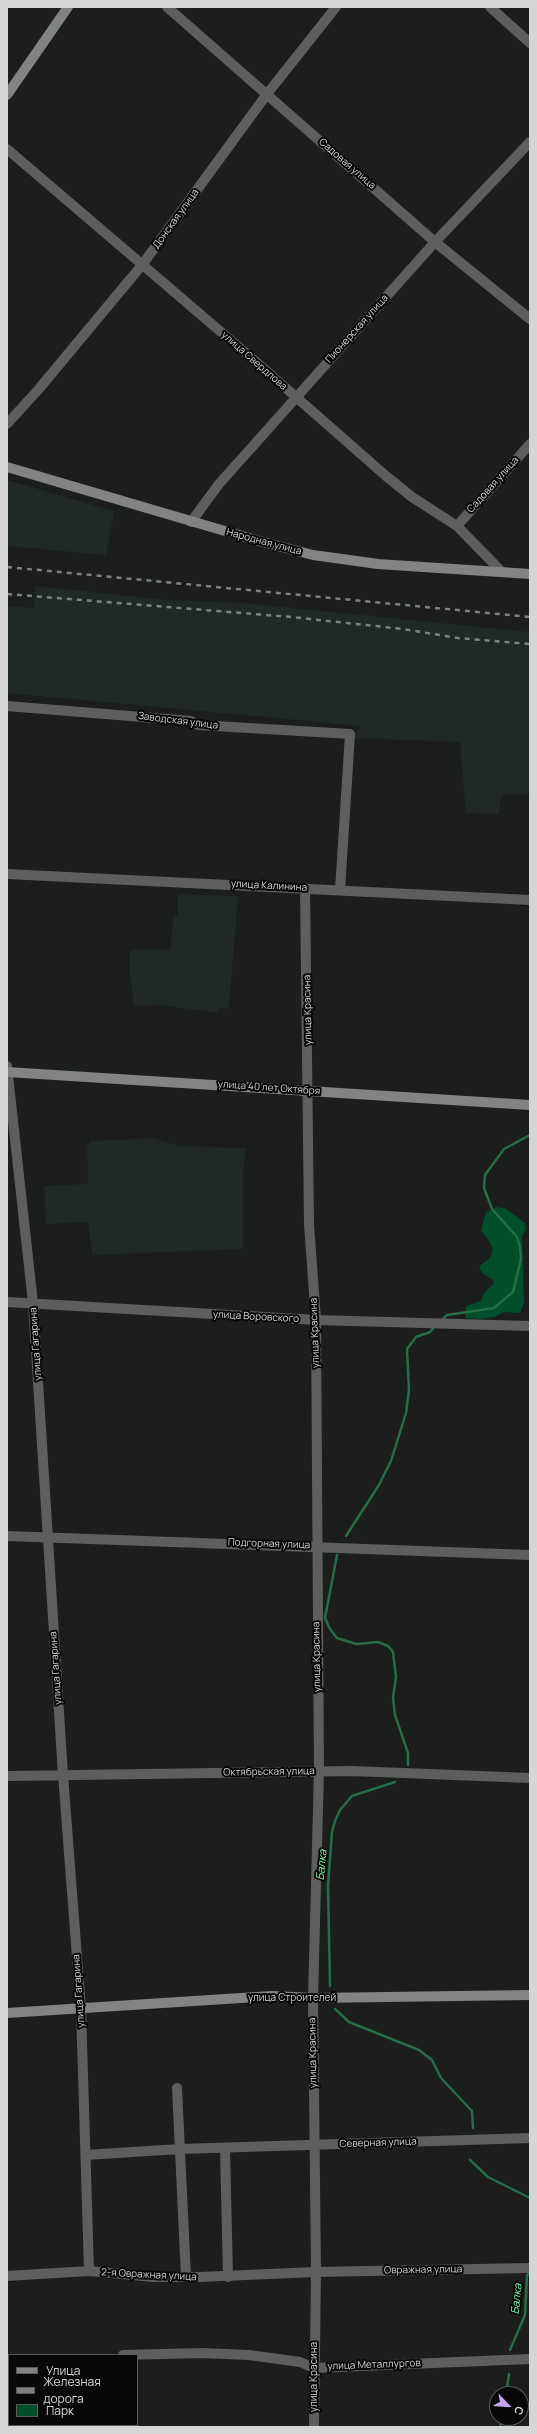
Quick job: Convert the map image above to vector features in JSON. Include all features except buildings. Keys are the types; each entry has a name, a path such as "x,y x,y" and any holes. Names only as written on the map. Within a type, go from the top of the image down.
{"street":[{"path":"7,95 68,7"},
{"name":"Садовая улица","path":"167,7 435,242 530,319"},
{"name":"Донская улица","path":"7,424 38,390 142,264 267,94 336,7"},
{"path":"490,7 530,43"},
{"name":"Пионерская улица","path":"191,522 219,484 435,242 530,142"},
{"name":"улица Свердлова","path":"7,149 391,480 412,497 457,526 502,572"},
{"name":"Садовая улица","path":"457,526 530,444"},
{"name":"Народная улица","path":"7,467 191,522 313,555 378,564 530,574"},
{"name":"Заводская улица","path":"7,706 191,721 198,725 350,734 340,890"},
{"name":"улица Калинина","path":"7,874 530,900"},
{"name":"улица Красина","path":"306,888 309,1224 316,1320 316,1546 319,1771 313,1998 316,2272 314,2427"},
{"name":"улица 40 лет Октября","path":"7,1070 530,1106"},
{"name":"улица Гагарина","path":"7,1070 33,1303 63,1775 81,2009 89,2271"},
{"name":"улица Воровского","path":"7,1302 33,1303 65,1307 316,1320 530,1326"},
{"name":"Подгорная улица","path":"7,1536 530,1554"},
{"name":"Октябрьская улица","path":"7,1776 319,1771 530,1778"},
{"name":"улица Строителей","path":"7,2013 272,1996 313,1998 530,1995"},
{"path":"177,2088 186,2277"},
{"name":"Северная улица","path":"86,2155 180,2149 226,2149 530,2138"},
{"path":"226,2149 228,2277"},
{"name":"Овражная улица","path":"316,2272 530,2268"},
{"name":"2-я Овражная улица","path":"7,2276 89,2271 154,2277 228,2277 316,2272"},
{"name":"улица Металлургов","path":"138,2355 202,2353 249,2355 300,2362 314,2368 530,2359"}],"shaded area":[{"path":"7,480 114,511 106,555 7,546"},
{"path":"35,586 168,600 242,603 530,632 530,794 505,795 501,798 499,814 466,813 460,742 351,738 361,726 7,693 7,606 34,608"},
{"path":"178,894 238,896 229,1008 218,1009 218,1013 161,1005 134,1006 130,976 130,950 170,949 174,917 178,916"},
{"path":"154,1138 178,1146 246,1148 243,1178 243,1249 92,1255 88,1222 46,1224 44,1186 86,1184 88,1182 87,1147 91,1141"}],"green space":[{"path":"498,1207 506,1209 525,1223 526,1229 522,1236 524,1303 520,1313 504,1312 494,1317 481,1319 465,1318 466,1306 481,1301 484,1293 493,1284 493,1280 482,1273 479,1266 489,1259 492,1253 492,1246 481,1230 486,1212"}],"waterway":[{"path":"442,1320 447,1315 494,1308 513,1292 521,1259 520,1247 517,1237 492,1209 484,1188 485,1175 504,1149 530,1135"},
{"path":"346,1536 379,1485 391,1461 406,1413 409,1390 407,1349 416,1337 430,1332 435,1326"},
{"path":"337,1555 325,1618 330,1629 337,1638 356,1644 378,1642 388,1646 393,1652 396,1677 393,1698 395,1715 408,1753 408,1765"},
{"name":"Балка","path":"330,1986 328,1886 332,1832 335,1821 340,1810 352,1796 395,1782"},
{"name":"Балка","path":"335,2009 349,2022 419,2050 432,2060 441,2078 472,2111 473,2128"},
{"name":"Балка","path":"470,2160 488,2177 530,2198"},
{"name":"Балка","path":"510,2350 525,2315 527,2275 530,2273"},
{"name":"Балка","path":"507,2386 509,2374"}],"railway":[{"path":"7,567 530,617"},
{"path":"7,594 291,617 403,629 458,638 530,644"}]}
